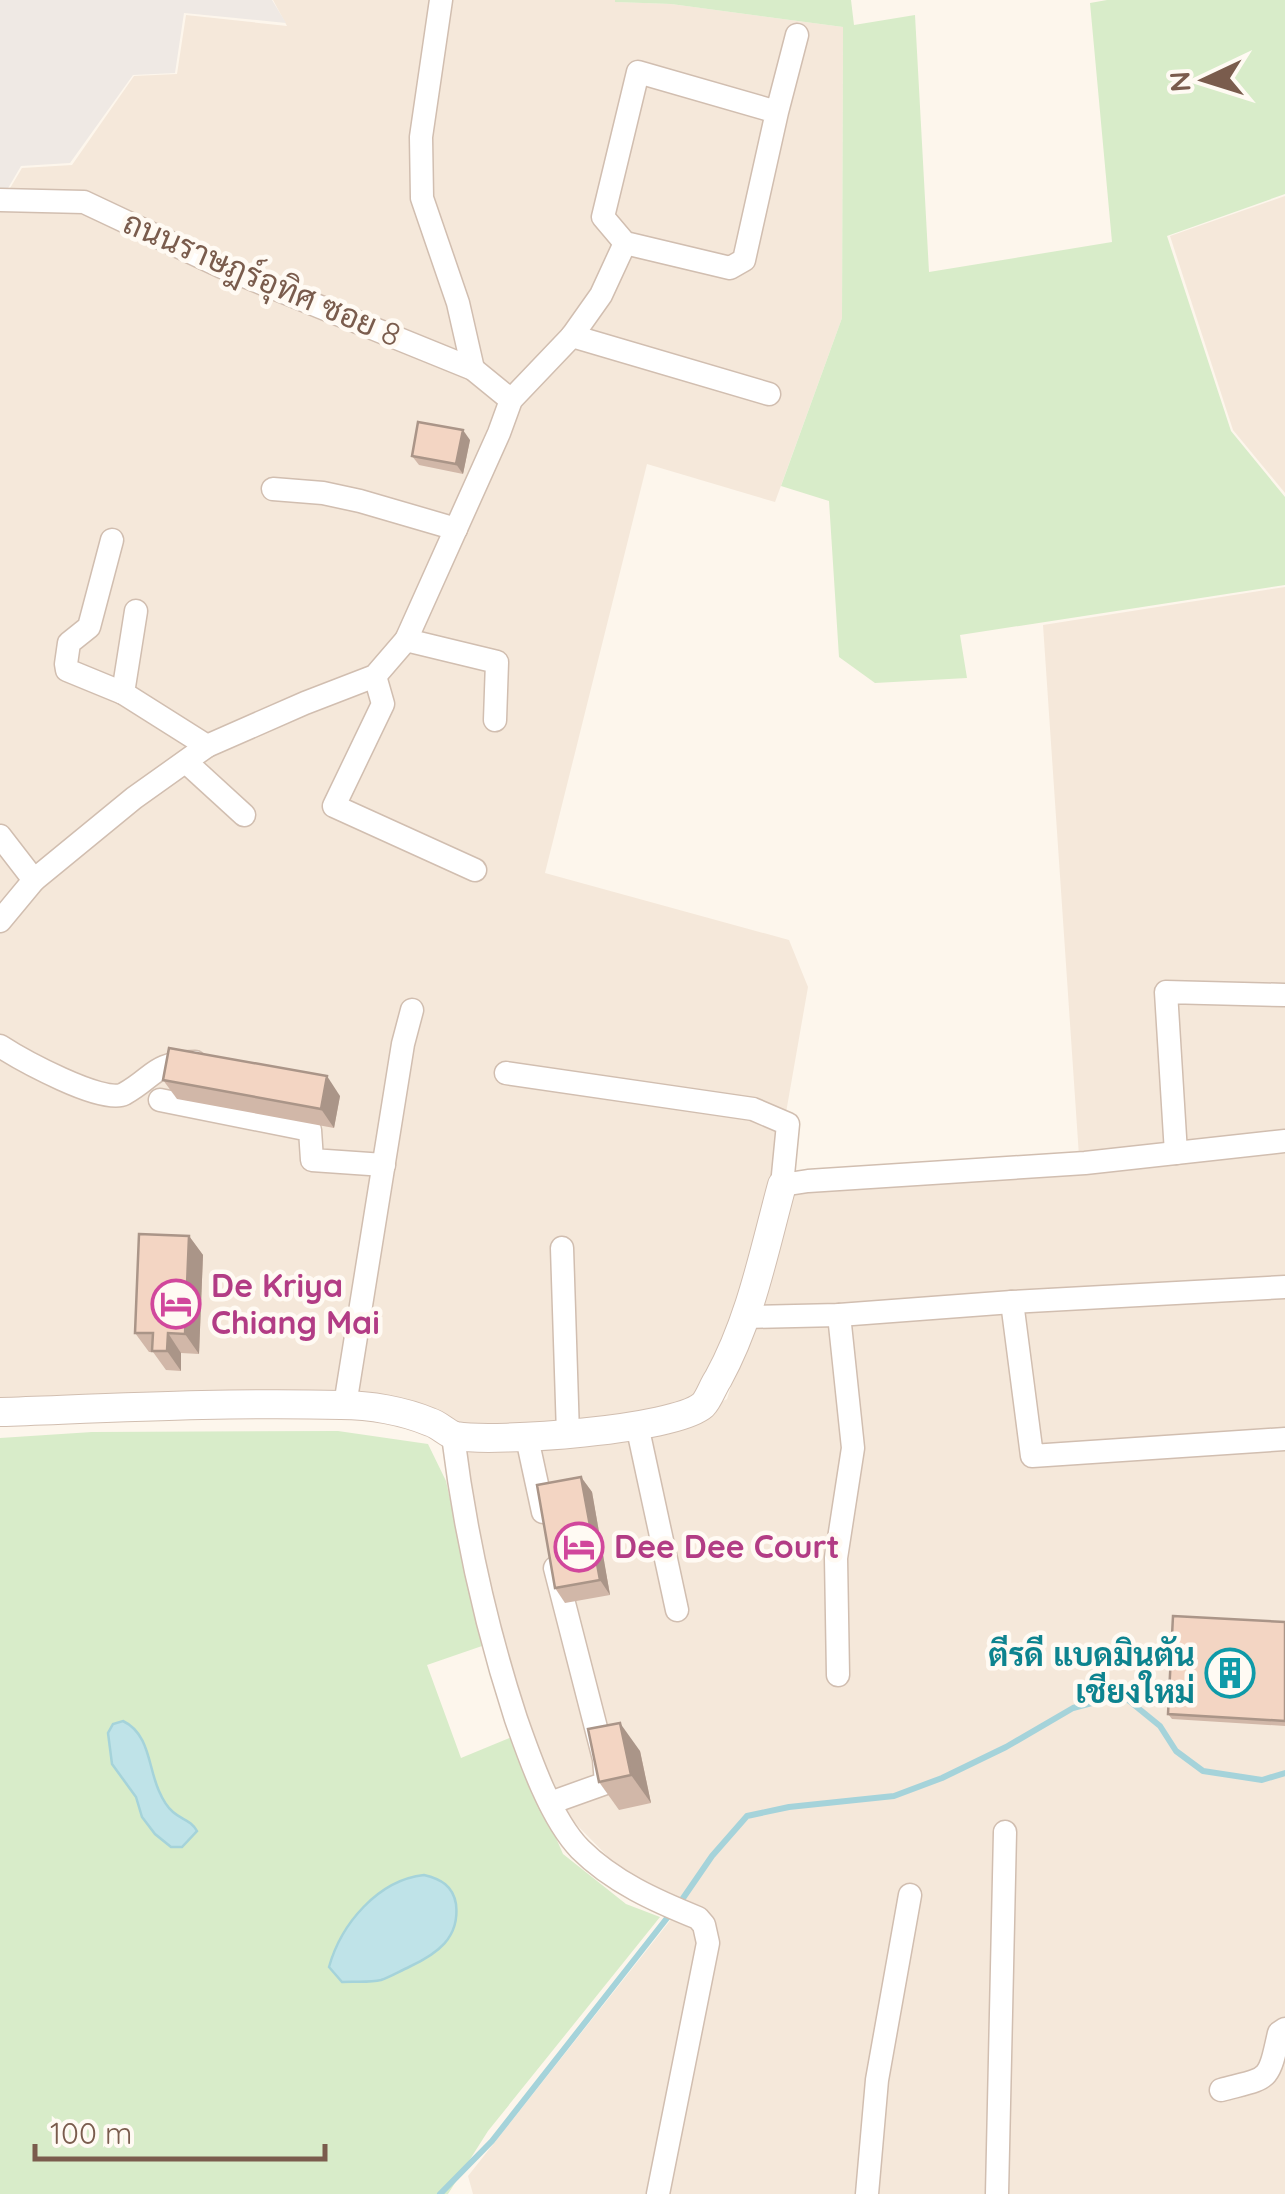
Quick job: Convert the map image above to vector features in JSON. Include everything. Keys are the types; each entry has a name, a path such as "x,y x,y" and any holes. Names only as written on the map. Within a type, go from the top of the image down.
{"street":[{"path":"441,0 421,137 422,198 458,303 473,369"},
{"path":"777,112 638,72 603,217 625,243 730,268 744,260 797,35"},
{"name":"ถนนราษฎร์อุทิศ ซอย 8","path":"0,200 84,202 222,268 473,369 511,400"},
{"path":"0,921 34,880 134,798 208,746 376,676 406,640 500,433 511,400 572,336 602,295 625,243"},
{"path":"572,336 769,394"},
{"path":"273,490 323,493 360,501 456,530"},
{"path":"112,540 89,627 71,640 66,664 71,672 123,693 208,746"},
{"path":"123,693 136,611"},
{"path":"406,640 497,662 495,720"},
{"path":"376,676 383,704 334,806 474,870"},
{"path":"186,762 244,815"},
{"path":"0,836 34,880"},
{"path":"1176,1154 1166,992 1285,994"},
{"path":"345,1405 403,1044 412,1010"},
{"path":"0,1046 26,1063 106,1097 123,1094 169,1064 211,1062"},
{"path":"0,1412 345,1405 418,1418 453,1436 527,1438 637,1425 686,1413 704,1404 746,1318 782,1185 788,1124 752,1109 506,1073"},
{"path":"160,1100 310,1130 312,1160 384,1165"},
{"path":"782,1185 1085,1163 1285,1140"},
{"path":"562,1248 568,1434"},
{"path":"746,1318 1285,1287"},
{"path":"1012,1302 1032,1456 1285,1438"},
{"path":"838,1674 836,1558 853,1448 839,1315"},
{"path":"637,1425 677,1610"},
{"path":"453,1436 477,1581 528,1756 550,1803 578,1846 604,1870 698,1918 704,1925 708,1943 658,2194"},
{"path":"527,1438 564,1611 604,1759 606,1784 550,1803"},
{"path":"997,2194 1005,1832"},
{"path":"867,2194 878,2080 910,1895"},
{"path":"1221,2090 1267,2075 1279,2034 1285,2029"}],"shaded area":[{"path":"0,0 272,0 286,23 184,13 175,73 133,75 70,163 21,166 0,202"},
{"path":"273,0 615,0 843,27 842,318 775,502 647,464 545,873 789,940 808,987 773,1187 737,1319 698,1401 578,1426 455,1428 430,1411 0,1407 0,205 22,168 72,165 134,76 177,74 186,15 287,26"},
{"path":"1285,196 1285,493 1233,430 1170,236"},
{"path":"1285,587 1285,2194 473,2194 468,2176 684,1903 625,1874 563,1811 515,1693 480,1560 463,1444 675,1425 727,1399 791,1194 1080,1171 1043,625"}],"green space":[{"path":"615,0 851,0 854,25 915,15 929,272 1112,242 1090,3 1285,0 1285,194 1167,236 1231,431 1285,497 1285,585 960,635 967,678 875,683 839,657 829,501 781,486 842,318 843,27"},
{"path":"338,1431 428,1444 446,1481 482,1646 427,1665 461,1758 512,1737 563,1854 626,1904 660,1917 488,2131 448,2194 0,2194 0,1438 92,1432"}],"water":[{"path":"123,1721 143,1743 167,1805 197,1831 182,1847 171,1847 155,1834 142,1817 136,1797 112,1764 108,1733 113,1724"},
{"path":"424,1875 445,1884 456,1904 454,1926 444,1943 429,1956 384,1979 342,1982 329,1967 352,1920 391,1885"}],"building":[{"path":"418,422 463,430 456,464 412,456"},
{"path":"169,1048 327,1076 321,1109 163,1080"},
{"path":"139,1234 189,1236 185,1334 168,1333 167,1351 152,1351 153,1333 135,1333"},
{"name":"Dee Dee Court","path":"581,1477 600,1580 555,1588 537,1485"},
{"name":"ตีรดี แบดมินตัน เชียงใหม่","path":"1173,1616 1285,1622 1285,1721 1168,1714"},
{"path":"620,1723 631,1775 599,1782 588,1729"}],"waterway":[{"path":"679,1904 712,1856 747,1816 789,1807 894,1796 1006,1747 1073,1708 1122,1695 1160,1726 1176,1751 1203,1771 1262,1780 1285,1773"},
{"path":"440,2194 492,2141 671,1913"}],"place":[{"name":"De Kriya Chiang Mai","path":"176,1304"},
{"name":"Dee Dee Court","path":"579,1547"},
{"name":"ตีรดี แบดมินตัน เชียงใหม่","path":"1230,1673"}]}
